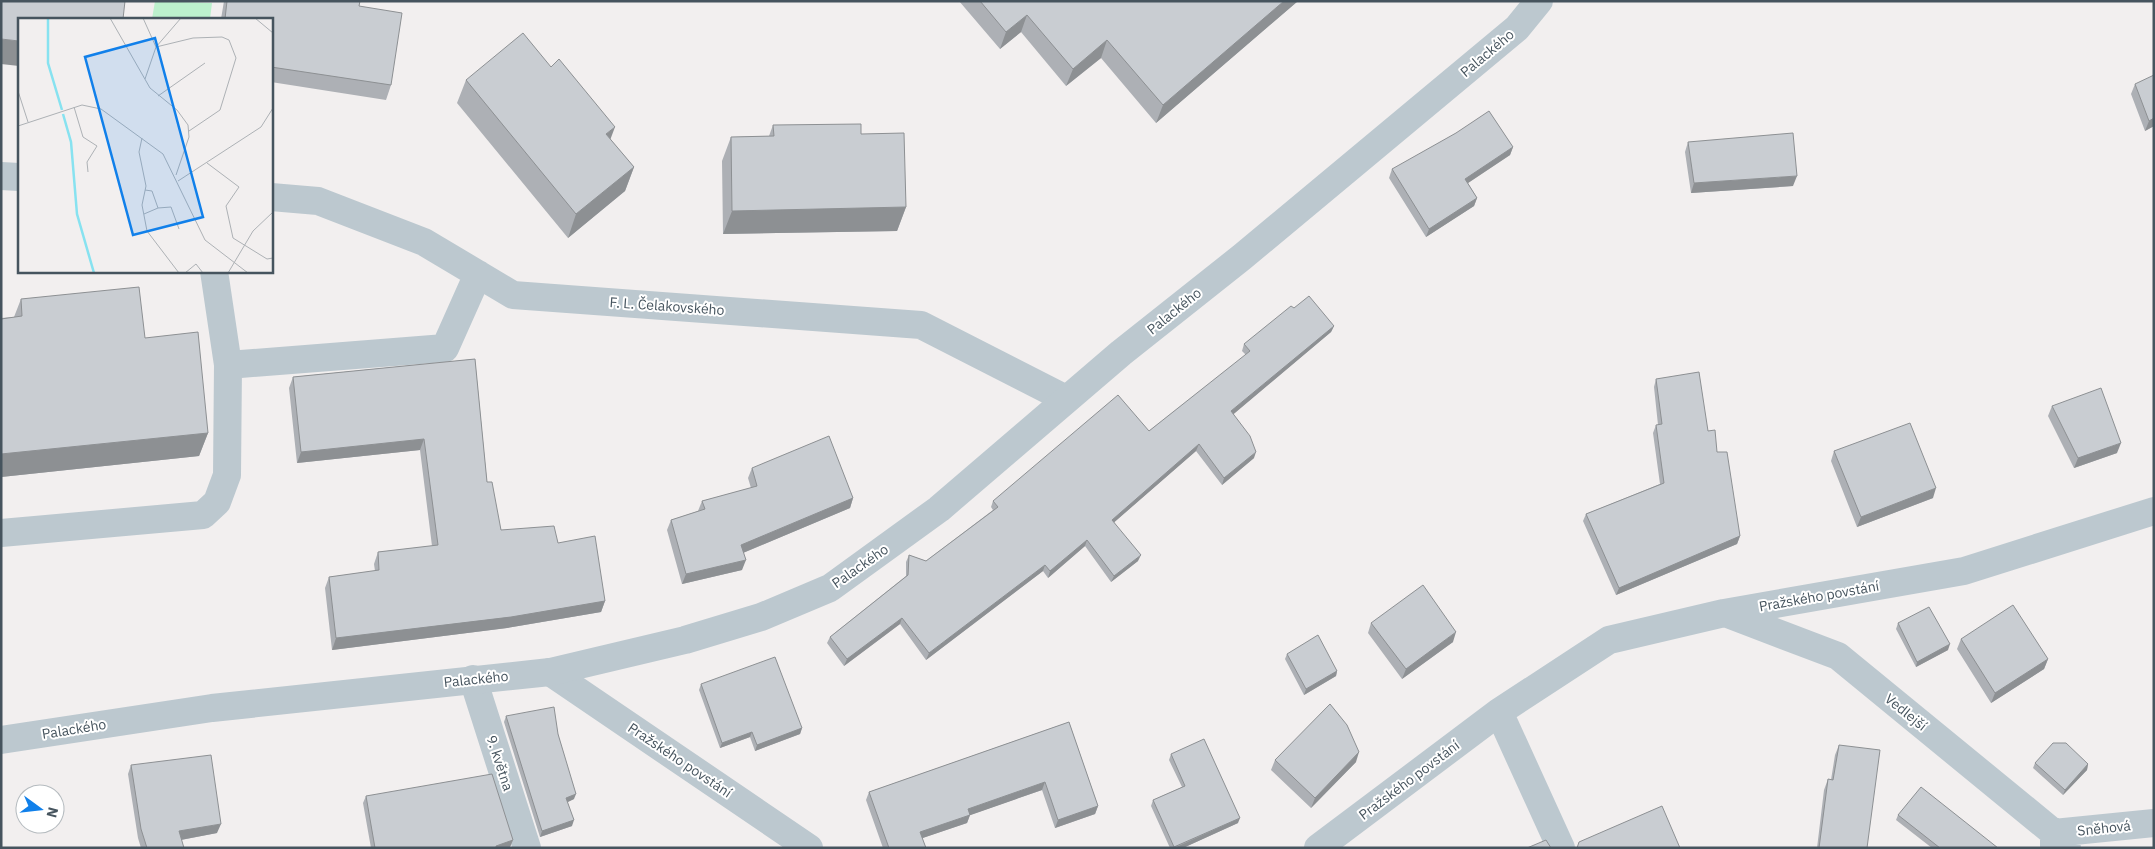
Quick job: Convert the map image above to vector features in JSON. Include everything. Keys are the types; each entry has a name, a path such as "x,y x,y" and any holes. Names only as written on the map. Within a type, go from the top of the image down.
{"street":[{"name":"Palackého","path":"1,740 212,708 550,672 685,640 761,617 830,588 939,509 1066,399 1510,34 1539,1"},
{"path":"1,176 18,177"},
{"name":"F. L. Čelakovského","path":"272,197 318,201 424,242 513,294 921,325 1066,399"},
{"path":"1,533 203,516 217,502 227,475 228,365 214,272"},
{"path":"228,365 445,348 478,274"},
{"name":"Pražského povstání","path":"1318,848 1499,712 1609,640 1724,613 1964,571 2154,511"},
{"name":"Vedlejší","path":"1724,613 1838,656 2058,843"},
{"name":"Pražského povstání","path":"550,672 810,848"},
{"name":"9. května","path":"473,679 527,848"},
{"path":"1499,712 1560,848"},
{"name":"Sněhová","path":"2058,843 2154,823"}],"green space":[{"path":"155,1 212,3 210,18 152,18"}],"building":[{"path":"1,1 125,1 123,18 18,18 18,41 1,39"},
{"path":"227,1 360,1 359,6 402,13 391,85 272,67 272,18 225,18"},
{"path":"980,1 1284,1 1163,105 1107,40 1073,69 1027,15 1006,32"},
{"path":"523,33 551,67 559,59 615,127 606,134 634,167 576,214 466,80"},
{"path":"2154,75 2154,118 2149,121 2135,84"},
{"path":"1489,111 1513,147 1465,179 1477,198 1429,229 1392,169 1456,133"},
{"path":"861,124 861,134 904,133 906,207 732,211 731,137 774,136 773,125"},
{"path":"1793,133 1797,176 1694,183 1688,142"},
{"path":"139,287 145,338 198,332 208,433 1,454 1,319 22,316 21,299"},
{"path":"1309,296 1334,326 1231,411 1250,436 1256,452 1224,478 1199,444 1112,520 1141,555 1114,576 1087,540 1050,571 1045,565 929,653 902,618 847,659 830,637 908,575 909,555 926,561 998,507 993,501 1118,395 1149,431 1250,351 1244,344 1291,306 1294,308"},
{"path":"475,359 487,482 492,482 501,530 554,526 558,543 595,536 605,601 511,617 336,638 329,577 379,570 378,552 438,545 424,439 301,452 293,377"},
{"path":"1699,372 1708,431 1715,430 1717,452 1727,452 1740,536 1619,588 1586,514 1664,483 1656,425 1662,424 1656,379"},
{"path":"2101,388 2121,443 2078,458 2052,406"},
{"path":"1910,423 1936,488 1861,517 1834,451"},
{"path":"829,436 853,498 741,545 746,560 686,574 671,520 705,509 702,501 757,486 752,468"},
{"path":"1423,585 1456,632 1406,669 1371,623"},
{"path":"2013,605 2048,659 1995,693 1961,639"},
{"path":"1929,607 1950,644 1917,662 1898,623"},
{"path":"1318,635 1337,671 1306,689 1287,654"},
{"path":"775,657 802,728 757,745 752,732 722,743 701,684"},
{"path":"1330,704 1347,725 1359,752 1315,798 1275,760"},
{"path":"554,707 558,734 576,794 566,798 574,820 542,831 506,716"},
{"path":"1069,722 1098,806 1058,820 1045,782 968,809 970,815 920,832 926,848 889,848 869,792"},
{"path":"1204,739 1240,818 1174,847 1153,800 1185,786 1171,754"},
{"path":"2053,743 2066,743 2088,764 2065,790 2035,763"},
{"path":"1839,745 1880,750 1867,848 1819,848 1828,779 1833,780"},
{"path":"211,755 221,824 179,831 184,848 147,848 141,829 131,765"},
{"path":"492,774 513,840 496,846 496,848 375,848 366,796"},
{"path":"1921,787 1998,848 1940,848 1898,815"},
{"path":"1662,806 1680,848 1577,848 1579,842"},
{"path":"1546,840 1551,848 1527,848"}]}
